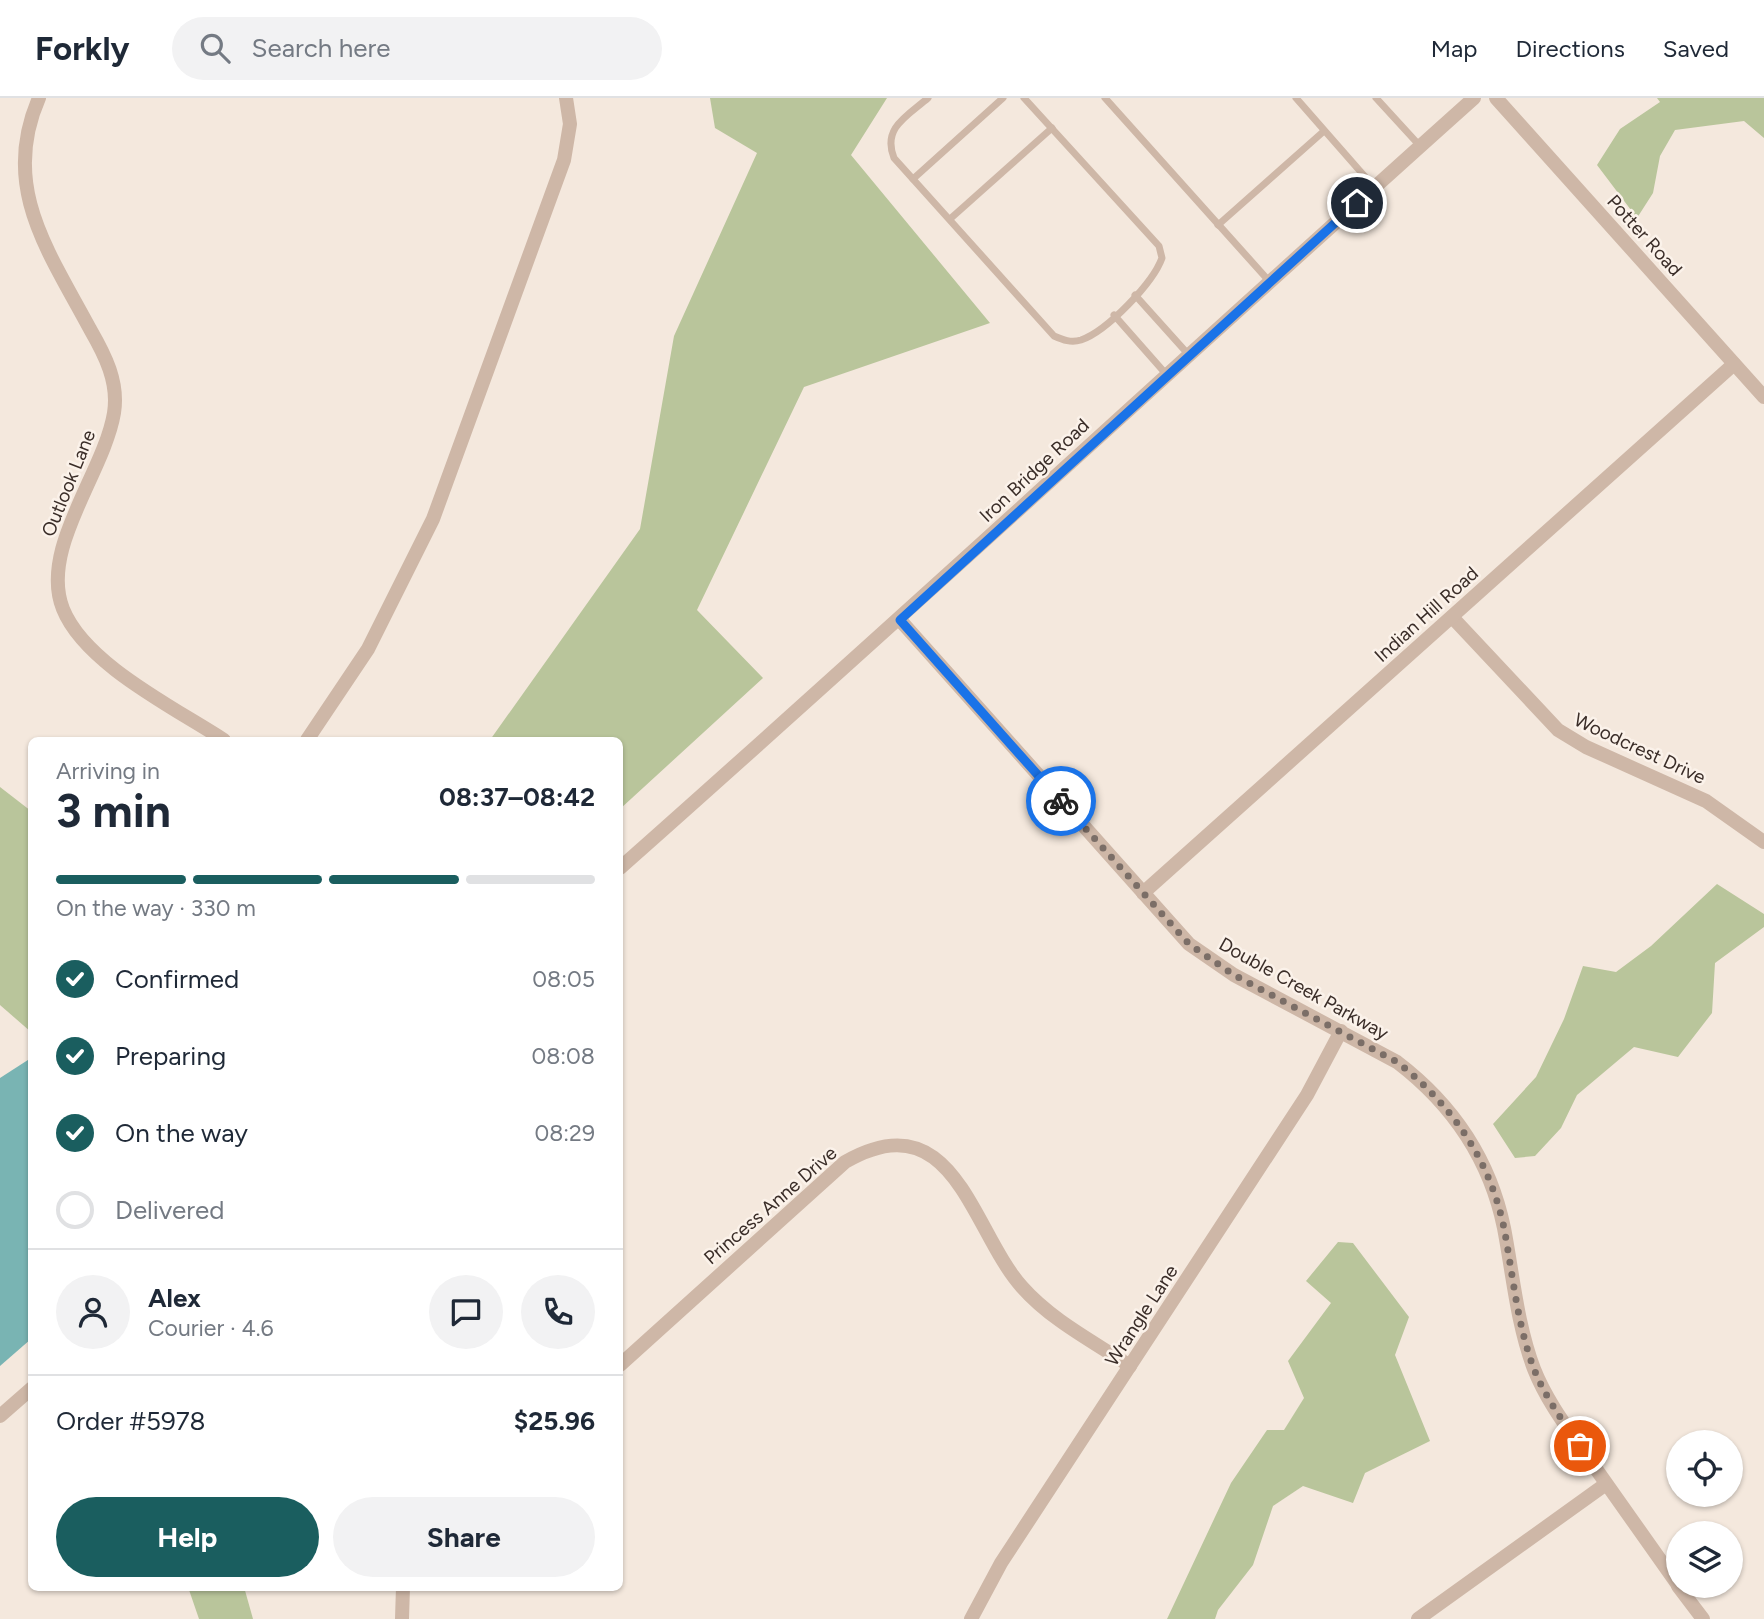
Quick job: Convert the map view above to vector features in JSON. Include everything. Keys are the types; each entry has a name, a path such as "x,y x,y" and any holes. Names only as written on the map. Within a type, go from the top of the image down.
{"street":[{"name":"Outlook Lane","path":"39,98 31,116 24,151 23,176 32,215 104,355 115,392 109,437 61,553 58,582 63,608 75,633 97,657 220,737"},
{"path":"309,737 368,649 433,519 564,160 570,124 566,98"},
{"name":"Iron Bridge Road","path":"623,865 900,620 1188,354 1474,98"},
{"name":"Potter Road","path":"1496,98 1764,397"},
{"name":"Indian Hill Road","path":"1143,893 1734,364"},
{"name":"Woodcrest Drive","path":"1452,617 1558,730 1586,747 1706,801 1764,842"},
{"name":"Double Creek Parkway","path":"900,620 1189,944 1234,975 1397,1062 1417,1077 1451,1113 1474,1146 1499,1206 1520,1319 1534,1367 1554,1409 1666,1568"},
{"name":"Wrangle Lane","path":"971,1619 1002,1563 1307,1095 1341,1031"},
{"name":"Princess Anne Drive","path":"623,1363 845,1162 869,1150 896,1146 927,1154 953,1173 998,1255 1023,1289 1048,1311 1130,1366"},
{"path":"0,1416 28,1392"},
{"path":"1418,1619 1606,1484"},
{"path":"402,1619 403,1591"},
{"name":"Double Creek Parkway","path":"1688,1598 1703,1619"}],"lane":[{"path":"928,98 891,130 888,144 894,158 1054,336 1066,341 1079,341 1094,334 1135,295 1158,270 1162,258 1159,246 1024,98"},
{"path":"913,179 1003,98"},
{"path":"1105,98 1269,281"},
{"path":"1296,98 1374,187"},
{"path":"1376,98 1420,146"},
{"path":"950,219 1052,128"},
{"path":"1218,225 1324,131"},
{"path":"1135,295 1188,354"},
{"path":"1114,315 1167,374"}],"green space":[{"path":"710,98 887,98 851,155 990,323 804,387 697,610 763,678 623,806 623,737 492,737 640,529 674,336 757,153 715,128"},
{"path":"1657,98 1764,98 1764,138 1744,121 1675,130 1660,156 1653,193 1637,218 1597,165 1620,129 1660,102"},
{"path":"0,787 28,809 28,1029 0,1005"},
{"path":"1717,884 1764,914 1764,927 1715,963 1712,1013 1678,1057 1634,1047 1577,1095 1561,1128 1535,1156 1515,1158 1493,1124 1536,1077 1564,1019 1583,966 1616,972 1651,946"},
{"path":"1338,1242 1353,1243 1409,1317 1395,1355 1430,1441 1365,1473 1353,1503 1303,1486 1273,1506 1253,1565 1218,1610 1215,1619 1167,1619 1231,1483 1267,1430 1284,1430 1304,1398 1288,1361 1331,1303 1306,1281"},
{"path":"189,1591 245,1591 253,1619 199,1619"}],"water":[{"path":"28,1060 28,1342 0,1366 0,1078"}],"way so far":[{"path":"1061,801 1189,944 1234,975 1397,1062 1417,1077 1451,1113 1483,1163 1499,1206 1520,1319 1534,1367 1554,1409 1580,1446"}],"route":[{"path":"1061,801 900,620 1209,334 1357,203"}]}
